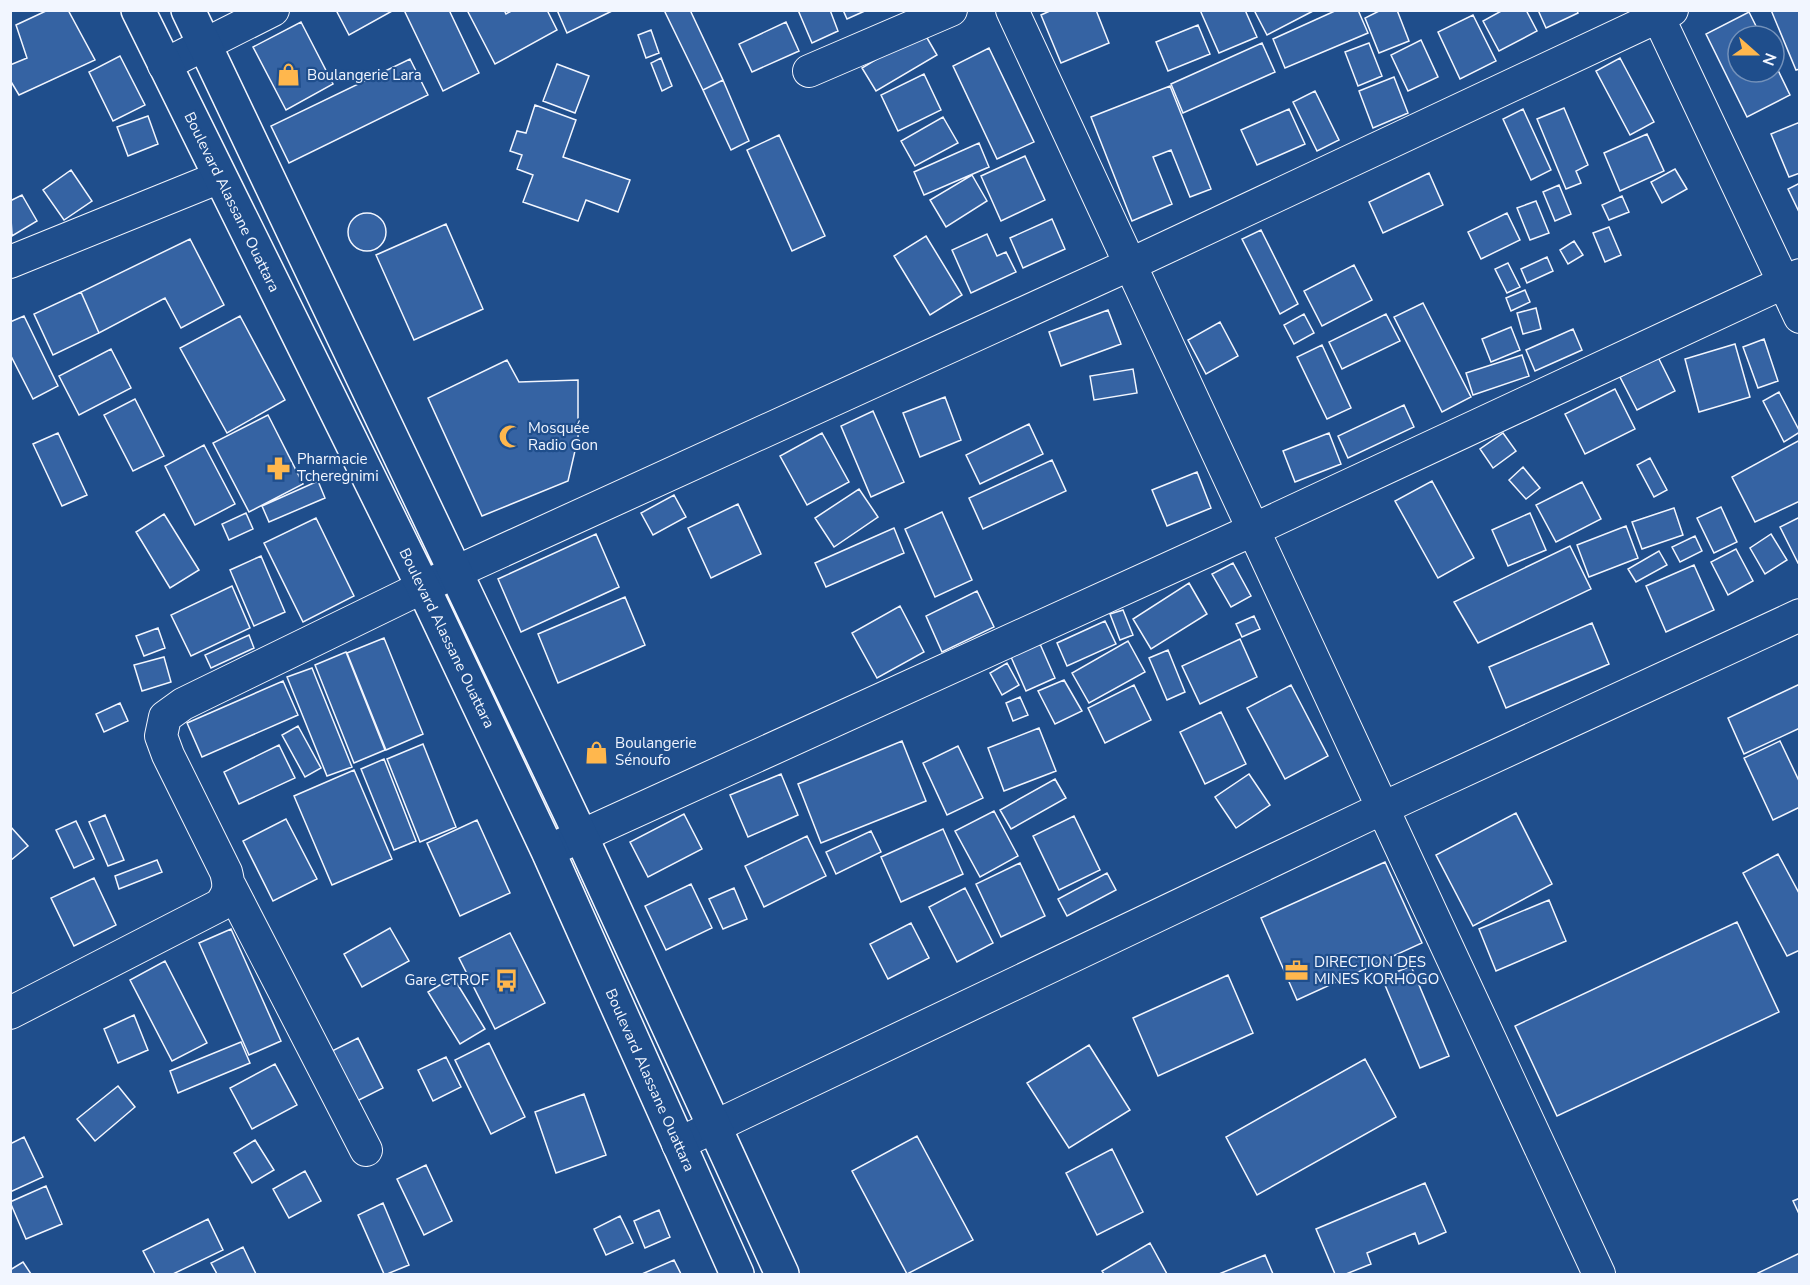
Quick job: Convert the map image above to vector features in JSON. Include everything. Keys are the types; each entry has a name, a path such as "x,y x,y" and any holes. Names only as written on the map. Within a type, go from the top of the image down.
{"main road":[{"name":"Boulevard Alassane Ouattara","path":"138,10 423,587 548,851 737,1275"},
{"path":"188,10 581,836 782,1275"}],"street":[{"path":"164,65 273,10"},
{"path":"809,71 951,10"},
{"path":"1012,10 1255,529 1599,1275"},
{"path":"366,1150 230,885 226,872 168,755 161,736 165,717 183,704 423,587 1131,264 1662,13 1792,279 1800,317"},
{"path":"10,262 220,177"},
{"path":"548,851 1255,529 1792,279"},
{"path":"678,1144 1383,808 1800,615"},
{"path":"10,1013 220,905 228,896 230,885"}],"building":[{"path":"48,10 68,10 95,60 19,95 10,80 10,65 27,58 16,25"},
{"path":"336,10 394,10 349,35"},
{"path":"404,10 449,10 479,73 443,91"},
{"path":"467,10 504,10 506,14 513,10 547,10 557,30 495,64"},
{"path":"557,10 614,10 567,33"},
{"path":"664,10 690,10 723,80 703,90"},
{"path":"798,10 830,10 838,31 812,43"},
{"path":"843,10 867,10 847,19"},
{"path":"1052,10 1096,10 1109,43 1061,63 1041,15"},
{"path":"1200,10 1245,10 1257,37 1219,53"},
{"path":"1254,10 1315,10 1267,35"},
{"path":"1337,10 1358,10 1368,33 1285,68 1273,39"},
{"path":"1381,10 1397,10 1409,41 1379,53 1365,18"},
{"path":"1503,10 1526,10 1537,31 1499,51 1483,21"},
{"path":"1538,10 1577,10 1578,13 1546,28"},
{"path":"1771,10 1800,10 1800,69 1796,70 1786,46 1786,24 1777,24"},
{"path":"1749,12 1755,24 1726,24 1726,74 1706,34"},
{"path":"1473,15 1496,61 1460,79 1438,32"},
{"path":"301,22 333,84 286,110 253,47"},
{"path":"786,22 799,51 752,72 739,44"},
{"path":"1198,25 1210,54 1168,71 1156,42"},
{"path":"651,30 659,53 646,58 638,35"},
{"path":"923,31 937,55 876,91 862,68"},
{"path":"1421,40 1438,77 1408,91 1391,55"},
{"path":"1262,43 1275,72 1183,113 1171,84"},
{"path":"1369,43 1382,76 1358,86 1345,52"},
{"path":"989,48 1034,142 997,159 953,66"},
{"path":"120,56 145,105 113,121 89,72"},
{"path":"661,58 672,86 662,91 651,63"},
{"path":"1620,58 1654,122 1630,135 1596,71"},
{"path":"410,59 428,95 289,163 271,126"},
{"path":"557,64 589,76 575,113 543,101"},
{"path":"924,74 941,110 898,131 881,95"},
{"path":"1394,77 1408,113 1373,128 1359,91"},
{"path":"723,80 749,141 731,150 703,90"},
{"path":"1731,84 1785,84 1790,95 1747,117"},
{"path":"1170,86 1211,189 1190,197 1171,150 1153,157 1172,204 1132,221 1091,117"},
{"path":"1315,91 1339,140 1317,151 1293,102"},
{"path":"535,105 576,120 563,157 630,180 618,212 586,200 578,221 523,202 533,175 517,169 522,155 510,151 517,131 526,133"},
{"path":"1564,108 1588,165 1576,171 1581,183 1566,189 1537,119"},
{"path":"1289,109 1305,144 1257,165 1241,130"},
{"path":"1523,109 1551,170 1531,180 1503,119"},
{"path":"148,116 158,144 128,156 117,127"},
{"path":"943,117 958,143 915,166 901,141"},
{"path":"1800,122 1800,173 1789,177 1771,134"},
{"path":"1647,134 1664,171 1620,191 1604,153"},
{"path":"779,135 825,236 792,251 747,150"},
{"path":"979,143 989,167 924,195 914,172"},
{"path":"1025,156 1045,200 1001,221 981,176"},
{"path":"1675,169 1687,189 1662,203 1651,182"},
{"path":"71,170 92,201 64,220 43,190"},
{"path":"1429,173 1443,205 1383,233 1369,202"},
{"path":"972,175 987,201 946,227 930,200"},
{"path":"1800,183 1800,214 1788,189"},
{"path":"1559,185 1571,214 1555,221 1543,192"},
{"path":"22,195 37,221 12,236 10,201"},
{"path":"1622,196 1629,212 1609,220 1602,205"},
{"path":"1536,201 1549,233 1530,240 1517,208"},
{"path":"367,213 380,219 386,232 380,245 367,251 354,245 348,232 354,219"},
{"path":"1507,213 1520,240 1481,259 1468,232"},
{"path":"1052,219 1065,249 1023,268 1010,238"},
{"path":"446,224 483,309 414,340 376,255"},
{"path":"1609,227 1621,255 1605,262 1593,233"},
{"path":"1261,230 1298,304 1280,314 1242,239"},
{"path":"987,234 997,256 1006,252 1016,272 971,293 952,250"},
{"path":"926,236 962,295 930,315 894,256"},
{"path":"190,239 224,305 181,328 165,298 99,333 81,292"},
{"path":"1574,241 1583,255 1568,264 1560,250"},
{"path":"1547,257 1553,271 1527,283 1521,269"},
{"path":"1508,263 1520,287 1507,293 1495,269"},
{"path":"1354,265 1372,300 1322,326 1304,291"},
{"path":"1525,290 1530,302 1511,311 1506,298"},
{"path":"81,292 99,333 53,355 34,314"},
{"path":"1423,303 1471,397 1442,412 1394,317"},
{"path":"1536,308 1541,329 1523,334 1517,313"},
{"path":"1108,310 1121,344 1061,366 1049,332"},
{"path":"1304,314 1314,333 1294,344 1284,325"},
{"path":"1386,314 1400,341 1342,369 1329,342"},
{"path":"24,316 58,386 33,399 10,354 10,322"},
{"path":"240,316 285,400 227,433 180,348"},
{"path":"1220,322 1238,356 1206,374 1188,340"},
{"path":"1511,327 1520,350 1491,362 1482,339"},
{"path":"1573,329 1582,350 1535,371 1526,350"},
{"path":"1764,339 1778,381 1758,388 1743,347"},
{"path":"1735,344 1750,397 1699,412 1685,359"},
{"path":"1322,345 1351,408 1327,419 1297,357"},
{"path":"111,349 131,388 79,415 59,376"},
{"path":"1522,355 1529,376 1473,395 1466,373"},
{"path":"1658,357 1675,391 1637,410 1620,377"},
{"path":"507,360 519,382 578,380 578,438 568,481 482,516 428,398"},
{"path":"1133,369 1137,393 1094,400 1090,376"},
{"path":"1615,389 1635,429 1585,454 1565,414"},
{"path":"1779,392 1800,432 1784,442 1763,401"},
{"path":"945,397 961,440 920,457 903,413"},
{"path":"135,399 164,456 133,471 104,415"},
{"path":"1404,405 1414,427 1348,458 1338,436"},
{"path":"873,411 904,482 871,497 841,426"},
{"path":"268,415 303,484 249,512 213,443"},
{"path":"1029,424 1043,454 980,484 966,455"},
{"path":"58,433 87,495 62,506 33,444"},
{"path":"822,433 849,482 807,505 780,456"},
{"path":"1329,433 1341,464 1295,482 1283,451"},
{"path":"1503,433 1516,451 1493,468 1480,449"},
{"path":"1800,440 1800,501 1755,522 1732,477"},
{"path":"204,445 235,504 195,525 165,466"},
{"path":"1650,458 1667,490 1654,497 1637,465"},
{"path":"1052,460 1066,491 983,529 969,498"},
{"path":"1523,467 1540,488 1526,499 1509,480"},
{"path":"1197,472 1211,508 1167,526 1152,490"},
{"path":"318,481 325,498 269,522 262,506"},
{"path":"1432,481 1474,558 1438,578 1395,501"},
{"path":"1582,482 1601,519 1556,542 1536,505"},
{"path":"859,489 878,517 834,547 815,518"},
{"path":"674,495 686,517 653,535 641,513"},
{"path":"738,504 761,554 711,578 688,528"},
{"path":"1721,507 1737,542 1714,553 1697,518"},
{"path":"1674,508 1683,535 1642,549 1632,522"},
{"path":"942,512 972,580 935,597 905,529"},
{"path":"246,513 253,529 229,540 222,524"},
{"path":"1530,513 1546,550 1508,566 1492,530"},
{"path":"164,514 199,570 170,588 136,532"},
{"path":"1800,517 1800,562 1798,563 1780,527"},
{"path":"316,518 354,596 303,622 264,543"},
{"path":"1626,526 1638,558 1589,577 1577,545"},
{"path":"894,528 904,553 826,587 815,563"},
{"path":"596,534 619,587 521,632 498,579"},
{"path":"1771,534 1787,560 1765,574 1750,548"},
{"path":"1695,536 1702,551 1680,562 1672,547"},
{"path":"1570,546 1591,589 1478,643 1454,602"},
{"path":"1736,549 1753,581 1728,595 1711,562"},
{"path":"1659,551 1667,565 1636,582 1628,569"},
{"path":"261,556 285,612 254,626 230,570"},
{"path":"1233,563 1251,596 1231,607 1212,574"},
{"path":"1694,565 1714,610 1666,632 1646,586"},
{"path":"1189,583 1207,614 1151,649 1133,619"},
{"path":"232,586 250,628 191,656 171,615"},
{"path":"977,591 994,627 942,652 926,616"},
{"path":"625,597 645,645 558,683 538,634"},
{"path":"900,606 924,652 877,678 852,633"},
{"path":"1123,610 1133,635 1120,640 1110,614"},
{"path":"1254,616 1260,629 1242,637 1236,624"},
{"path":"1105,621 1116,644 1067,666 1057,643"},
{"path":"1592,623 1609,664 1506,708 1489,667"},
{"path":"158,628 165,648 144,656 136,636"},
{"path":"249,635 254,648 211,668 205,655"},
{"path":"384,638 423,734 386,750 347,653"},
{"path":"1240,639 1257,677 1200,704 1182,666"},
{"path":"1128,641 1145,672 1089,703 1072,673"},
{"path":"1040,644 1055,678 1026,691 1011,657"},
{"path":"1168,650 1185,692 1167,700 1149,658"},
{"path":"346,652 385,750 354,763 315,665"},
{"path":"164,657 171,682 142,691 134,665"},
{"path":"1007,663 1019,685 1002,695 990,673"},
{"path":"312,668 352,767 327,776 287,677"},
{"path":"1064,680 1082,711 1055,724 1038,691"},
{"path":"283,681 298,715 202,757 187,723"},
{"path":"1800,684 1800,728 1744,754 1728,718"},
{"path":"1134,685 1151,720 1105,743 1088,708"},
{"path":"1291,685 1328,756 1285,779 1247,708"},
{"path":"1020,697 1028,715 1013,721 1006,703"},
{"path":"120,703 128,721 104,732 96,714"},
{"path":"1221,712 1246,764 1205,784 1180,732"},
{"path":"298,726 321,768 305,777 282,735"},
{"path":"1039,728 1056,771 1004,791 988,748"},
{"path":"902,741 926,801 821,843 798,784"},
{"path":"1780,741 1800,783 1800,807 1773,820 1744,758"},
{"path":"423,744 456,827 420,842 387,759"},
{"path":"279,745 295,778 239,804 224,772"},
{"path":"958,746 983,798 947,815 923,763"},
{"path":"384,759 416,841 394,850 361,769"},
{"path":"354,770 392,859 332,885 294,796"},
{"path":"781,774 798,815 748,837 730,795"},
{"path":"1249,774 1270,805 1236,828 1215,797"},
{"path":"1055,779 1066,798 1011,829 1000,810"},
{"path":"994,811 1018,856 980,877 955,831"},
{"path":"1516,813 1552,884 1473,926 1436,855"},
{"path":"684,814 702,849 648,877 630,842"},
{"path":"105,815 124,860 108,866 89,822"},
{"path":"1074,816 1100,870 1059,890 1033,836"},
{"path":"286,819 317,879 273,901 243,841"},
{"path":"477,820 510,893 460,916 427,843"},
{"path":"76,821 94,859 74,868 56,830"},
{"path":"10,826 28,846 10,861"},
{"path":"943,829 963,874 901,902 881,857"},
{"path":"871,831 881,852 836,874 826,852"},
{"path":"807,836 826,876 764,907 745,866"},
{"path":"1778,854 1800,895 1800,950 1787,956 1743,873"},
{"path":"157,860 162,872 119,889 115,876"},
{"path":"1385,862 1422,943 1297,1000 1261,918"},
{"path":"1020,863 1045,916 1001,937 976,884"},
{"path":"1107,873 1116,890 1067,916 1058,899"},
{"path":"94,878 116,925 74,946 51,898"},
{"path":"691,884 712,928 666,950 645,906"},
{"path":"734,888 747,919 723,929 709,899"},
{"path":"965,888 993,943 957,962 929,907"},
{"path":"1549,900 1566,941 1496,971 1479,929"},
{"path":"1737,922 1779,1012 1557,1116 1515,1026"},
{"path":"911,923 929,958 888,979 870,944"},
{"path":"390,928 409,961 362,987 344,954"},
{"path":"231,929 281,1041 249,1055 199,943"},
{"path":"510,933 545,1003 495,1029 459,958"},
{"path":"165,961 207,1043 172,1061 130,980"},
{"path":"1411,966 1449,1056 1420,1068 1382,978"},
{"path":"1228,975 1253,1033 1158,1076 1133,1018"},
{"path":"453,977 485,1029 460,1044 428,992"},
{"path":"134,1015 148,1050 118,1063 104,1029"},
{"path":"358,1038 383,1088 355,1102 330,1052"},
{"path":"241,1042 250,1063 178,1093 170,1071"},
{"path":"489,1043 525,1117 491,1134 455,1060"},
{"path":"1089,1045 1130,1110 1069,1148 1027,1083"},
{"path":"446,1057 461,1087 433,1101 418,1070"},
{"path":"1365,1059 1396,1117 1257,1195 1226,1137"},
{"path":"275,1064 297,1105 252,1129 230,1088"},
{"path":"118,1086 135,1107 95,1141 77,1119"},
{"path":"584,1094 606,1155 556,1173 535,1112"},
{"path":"917,1136 973,1240 907,1274 852,1171"},
{"path":"24,1137 43,1177 10,1192 10,1144"},
{"path":"255,1140 274,1170 252,1183 234,1153"},
{"path":"1112,1149 1143,1212 1097,1235 1066,1173"},
{"path":"426,1165 452,1221 424,1235 397,1179"},
{"path":"305,1171 321,1201 289,1218 273,1189"},
{"path":"1425,1183 1446,1232 1419,1244 1415,1233 1367,1253 1371,1264 1346,1274 1335,1274 1316,1229"},
{"path":"46,1186 62,1224 26,1239 10,1202"},
{"path":"1800,1198 1800,1216 1793,1201"},
{"path":"383,1203 409,1265 387,1274 384,1274 358,1215"},
{"path":"659,1210 670,1237 645,1248 634,1221"},
{"path":"620,1216 633,1243 606,1255 594,1229"},
{"path":"208,1219 223,1250 173,1274 155,1274 143,1251"},
{"path":"1150,1243 1167,1274 1104,1274 1102,1271"},
{"path":"243,1247 256,1274 217,1274 211,1263"},
{"path":"1800,1253 1800,1274 1758,1273"},
{"path":"1265,1255 1273,1274 1219,1274"},
{"path":"674,1260 681,1274 642,1274"},
{"path":"23,1262 31,1274 10,1274 10,1270"}],"place":[{"name":"Boulangerie Lara","path":"289,75"},
{"name":"Mosquée Radio Gon","path":"510,437"},
{"name":"Pharmacie Tcheregnimi","path":"279,468"},
{"name":"Boulangerie Sénoufo","path":"597,752"},
{"name":"DIRECTION DES MINES KORHOGO","path":"1296,971"},
{"name":"Gare CTROF","path":"507,980"}]}
